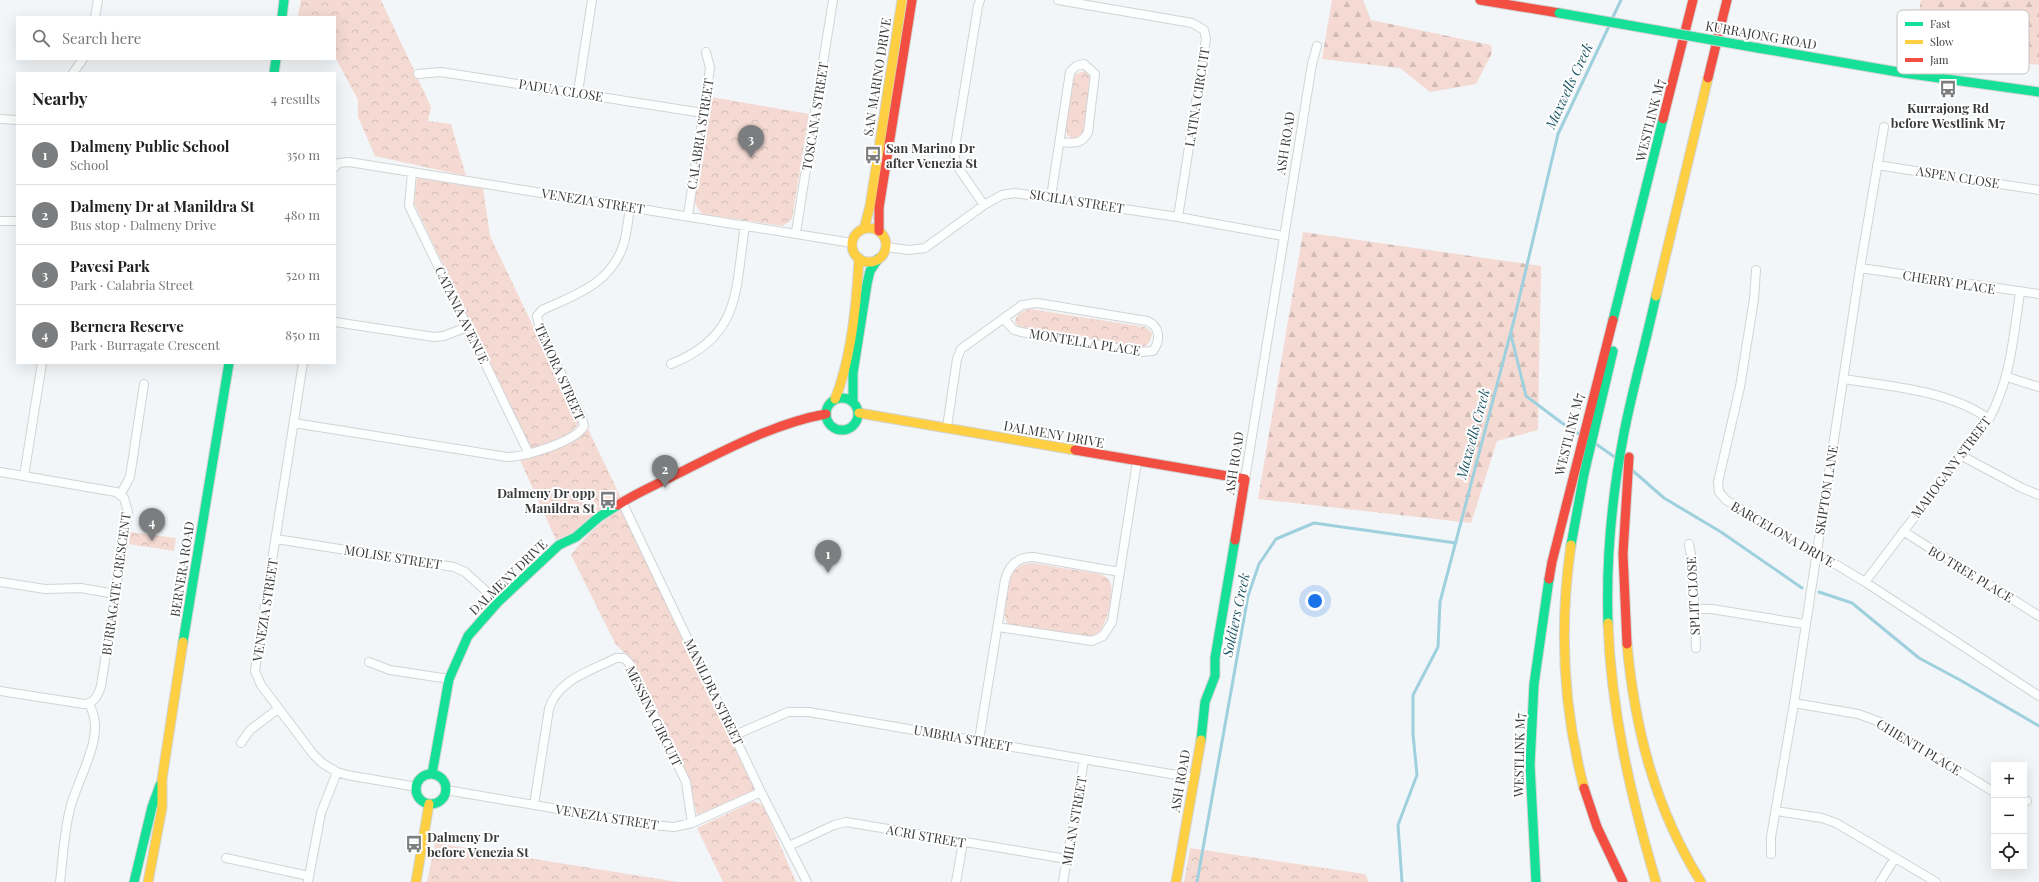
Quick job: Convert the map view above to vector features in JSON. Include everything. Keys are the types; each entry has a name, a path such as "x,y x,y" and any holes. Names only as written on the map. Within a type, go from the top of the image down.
{"main road":[{"path":"282,16 284,0"},
{"name":"SAN MARINO DRIVE","path":"864,229 870,206 902,0"},
{"name":"SAN MARINO DRIVE","path":"879,231 879,208 912,0"},
{"name":"KURRAJONG ROAD","path":"1480,0 1559,10 1758,44 1897,65"},
{"name":"KURRAJONG ROAD","path":"1519,0 1559,10"},
{"name":"WESTLINK M7","path":"1536,882 1530,765 1534,684 1552,562 1573,471 1693,0"},
{"path":"1656,882 1628,779 1618,726 1608,639 1609,544 1613,499 1700,133 1711,66 1727,0"},
{"name":"KURRAJONG ROAD","path":"1758,44 1897,72"},
{"path":"274,72 276,60"},
{"name":"KURRAJONG ROAD","path":"1911,74 2039,92"},
{"name":"KURRAJONG ROAD","path":"1954,74 2039,86"},
{"path":"1624,882 1602,837 1587,797 1571,728 1563,645 1564,599 1572,542 1586,475 1671,101 1672,87"},
{"path":"853,401 844,397 835,399 829,404 826,414 827,419 833,427 843,430 852,426 858,418 859,414 853,401 853,373 867,284 870,271 878,259 882,256 886,247 884,238 879,231 872,228 857,232 852,243 854,252 859,258 868,262 878,259"},
{"path":"835,399 844,377 858,280 859,258"},
{"name":"BERNERA ROAD","path":"148,882 162,808 162,779 187,612 229,364"},
{"name":"DALMENY DRIVE","path":"432,774 449,680 459,653 468,636 498,602 553,550 581,534 599,517 622,502 696,465 779,427 803,418 826,414"},
{"name":"DALMENY DRIVE","path":"859,414 947,427 1137,462 1245,479"},
{"path":"1628,432 1623,548 1625,608 1632,683 1641,737 1663,812 1683,854 1701,882"},
{"name":"ASH ROAD","path":"1176,882 1203,727 1205,702 1215,676 1215,658 1245,479"},
{"path":"432,774 442,779 446,790 441,801 429,804 419,798 416,786 421,779 432,774"},
{"name":"BERNERA ROAD","path":"134,882 152,807 162,779"},
{"path":"416,882 429,804"}],"street":[{"path":"95,16 98,0"},
{"path":"578,92 592,0"},
{"name":"TOSCANA STREET","path":"796,232 833,0"},
{"path":"980,0 954,154 957,166 984,205"},
{"name":"LATINA CIRCUIT","path":"1058,0 1192,22 1204,30 1206,39 1178,217"},
{"name":"ASH ROAD","path":"1245,479 1283,236 1312,64 1317,46"},
{"name":"CALABRIA STREET","path":"688,216 710,68 706,52"},
{"path":"74,72 82,60"},
{"path":"1051,197 1070,72 1076,66 1084,64 1095,74 1088,132 1085,139 1080,142 1060,142"},
{"name":"PADUA CLOSE","path":"418,74 441,72 578,92 703,113"},
{"path":"0,119 16,120"},
{"name":"SKIPTON LANE","path":"1771,854 1771,837 1794,703 1804,624 1844,379 1860,268 1884,127"},
{"name":"VENEZIA STREET","path":"336,166 339,163 349,162 796,232 852,243"},
{"name":"ASPEN CLOSE","path":"1878,165 2039,190"},
{"name":"CATANIA AVENUE","path":"412,172 409,206 529,454"},
{"name":"SICILIA STREET","path":"886,247 909,250 925,248 984,205 1002,195 1015,193 1051,197 1178,217 1283,236"},
{"name":"TEMORA STREET","path":"294,423 499,456 515,457 541,451 575,434 584,426 582,418 540,329 537,320 538,314 542,310 592,287 608,272 617,260 624,244 630,207"},
{"path":"0,221 16,221"},
{"path":"671,364 696,353 706,346 718,334 728,317 733,300 745,225"},
{"name":"CHERRY PLACE","path":"1860,268 2020,293 2039,294"},
{"name":"BARCELONA DRIVE","path":"1756,270 1754,299 1746,351 1740,387 1718,482 1719,492 1726,500 1815,555 1865,582 2039,696"},
{"name":"MAHOGANY STREET","path":"1865,582 1962,456 1989,418 2007,377 2020,293"},
{"name":"MONTELLA PLACE","path":"947,427 956,359 961,349 1022,305 1037,303 1147,321 1156,327 1158,342 1153,351 1140,352 1021,332 1014,330 1004,319"},
{"path":"336,322 434,337 444,336 467,327"},
{"path":"24,476 42,364"},
{"name":"VENEZIA STREET","path":"304,364 256,671 261,685 316,758 337,772 366,779 416,786"},
{"path":"2007,377 2039,387"},
{"path":"1844,379 1937,396 1972,408 1989,418"},
{"path":"120,495 130,477 144,384"},
{"path":"1962,456 2022,488 2039,495"},
{"path":"998,627 1085,642 1100,638 1107,632 1112,622 1137,462"},
{"name":"BURRAGATE CRESCENT","path":"0,472 105,490 120,495 126,501 128,512 101,686 97,696 88,703"},
{"name":"MANILDRA STREET","path":"622,502 761,792 807,882"},
{"name":"BO TREE PLACE","path":"1903,531 1954,565 1986,581 2039,616"},
{"name":"MOLISE STREET","path":"276,539 454,567 465,572 498,602"},
{"name":"SPLIT CLOSE","path":"1689,544 1693,566 1696,648"},
{"path":"979,740 1007,573 1013,564 1022,559 1033,557 1120,572"},
{"path":"0,582 45,589 81,588 115,594"},
{"path":"1694,609 1712,609 1804,624"},
{"name":"MESSINA CIRCUIT","path":"534,805 550,709 554,698 561,688 570,681 616,658 624,658 629,663 684,777 692,823"},
{"path":"369,662 390,670 449,680"},
{"path":"0,691 88,703 95,716 88,763 69,810 60,882"},
{"name":"CHIENTI PLACE","path":"1794,703 1858,714 1880,722 1991,790"},
{"path":"241,743 250,730 278,709"},
{"name":"UMBRIA STREET","path":"735,735 788,712 796,711 979,740 1084,760 1194,778"},
{"name":"MILAN STREET","path":"1063,882 1084,760"},
{"path":"226,858 309,879 321,812 337,772"},
{"name":"VENEZIA STREET","path":"446,790 652,825 674,827 692,823 761,792"},
{"path":"1776,811 1836,823 1936,882"},
{"name":"ACRI STREET","path":"789,846 834,825 846,822 1067,859"},
{"path":"956,882 963,842"},
{"path":"1880,882 1895,858"}],"green space":[{"path":"301,0 381,0 431,108 428,121 451,124 466,176 375,156 358,117 358,100 336,59 336,16 298,15"},
{"path":"1332,0 1363,0 1371,20 1491,45 1492,53 1476,84 1430,92 1400,68 1322,59"},
{"path":"1921,0 2039,0 2039,65 2029,63 2029,10 1919,10"},
{"path":"1084,71 1090,76 1091,82 1083,131 1079,138 1073,139 1067,135 1066,128 1073,79 1076,74"},
{"path":"711,97 809,114 792,219 783,226 702,214 694,202"},
{"path":"417,178 483,188 490,236 579,423 570,433 558,441 530,450 414,203"},
{"path":"1303,232 1541,266 1538,430 1497,441 1471,523 1258,499"},
{"path":"1030,309 1145,327 1152,333 1152,336 1148,344 1142,347 1018,326 1015,322 1018,315"},
{"path":"588,429 621,498 576,531 556,540 520,460 531,458 582,435"},
{"path":"622,509 755,791 697,815 689,779 626,654 616,645 571,555 594,529"},
{"path":"130,532 176,538 174,551 128,544"},
{"path":"1032,563 1100,574 1108,579 1112,589 1110,604 1105,621 1098,633 1094,636 1077,637 1052,634 1009,625 1005,619 1005,600 1012,573 1025,564"},
{"path":"754,801 763,805 796,882 723,882 697,828"},
{"path":"435,843 678,882 427,882"},
{"path":"1190,848 1365,874 1369,882 1184,882"}],"waterway":[{"name":"Maxwells Creek","path":"1612,19 1621,0"},
{"name":"Maxwells Creek","path":"1402,882 1398,825 1417,775 1413,734 1413,695 1438,647 1440,602 1514,320 1558,134 1610,24"},
{"path":"1511,335 1526,396 1579,434"},
{"path":"1596,444 1616,458"},
{"path":"1632,470 1664,498 1721,532 1802,588"},
{"name":"Soldiers Creek","path":"1197,882 1248,596 1259,564 1276,539 1314,523 1456,543"},
{"path":"1819,592 1852,603 1919,658 2039,726"}],"traffic: fast":[{"path":"282,16 284,0"},
{"path":"1559,13 1758,48"},
{"path":"1758,48 1897,72"},
{"path":"274,72 276,60"},
{"path":"1911,74 2039,92"},
{"path":"1613,320 1663,119"},
{"path":"853,401 853,373 867,284 870,271 878,259"},
{"path":"1608,623 1609,551 1616,480 1628,416 1656,296"},
{"path":"1571,545 1584,474 1613,351"},
{"path":"183,642 229,364"},
{"path":"839,398 845,398 855,405 858,414 857,420 851,427 845,430 839,430 829,423 826,417 826,411 833,401 839,398"},
{"path":"432,774 449,679 468,636 498,602 559,545 576,537 599,517 618,505"},
{"path":"1201,740 1205,702 1215,676 1215,658 1235,540"},
{"path":"1536,882 1530,765 1534,684 1549,579"},
{"path":"431,774 442,778 446,789 442,800 431,804 420,800 416,789 420,778 431,774"},
{"path":"134,882 152,807 160,785"}],"traffic: slow":[{"path":"864,229 870,206 902,0"},
{"path":"1656,296 1708,78"},
{"path":"869,228 881,233 886,245 881,257 869,262 857,257 852,245 857,233 869,228"},
{"path":"835,399 841,383 849,348 855,311 859,258"},
{"path":"859,413 1075,450"},
{"path":"1571,545 1565,606 1565,667 1571,728 1584,788"},
{"path":"1608,623 1613,689 1618,722 1638,818 1656,882"},
{"path":"148,882 162,808 162,779 183,642"},
{"path":"1627,644 1635,707 1642,738 1659,797 1671,826 1701,882"},
{"path":"1176,882 1201,740"},
{"path":"416,882 429,804"}],"traffic: jam":[{"path":"879,231 879,208 912,0"},
{"path":"1480,0 1559,13"},
{"path":"1663,119 1693,0"},
{"path":"1708,78 1727,0"},
{"path":"1549,579 1613,320"},
{"path":"618,505 632,496 750,439 788,424 826,414"},
{"path":"1075,450 1245,479 1235,540"},
{"path":"1627,644 1623,554 1629,457"},
{"path":"1584,788 1597,827 1623,882"}],"place":[{"name":"Kurrajong Rd before Westlink M7","path":"1948,89"},
{"name":"San Marino Dr after Venezia St","path":"873,155"},
{"name":"Pavesi Park","path":"751,158"},
{"name":"Dalmeny Dr at Manildra St","path":"665,488"},
{"name":"Dalmeny Dr opp Manildra St","path":"608,500"},
{"name":"Bernera Reserve","path":"152,541"},
{"name":"Dalmeny Public School","path":"828,573"},
{"name":"Dalmeny Dr before Venezia St","path":"414,844"}]}
